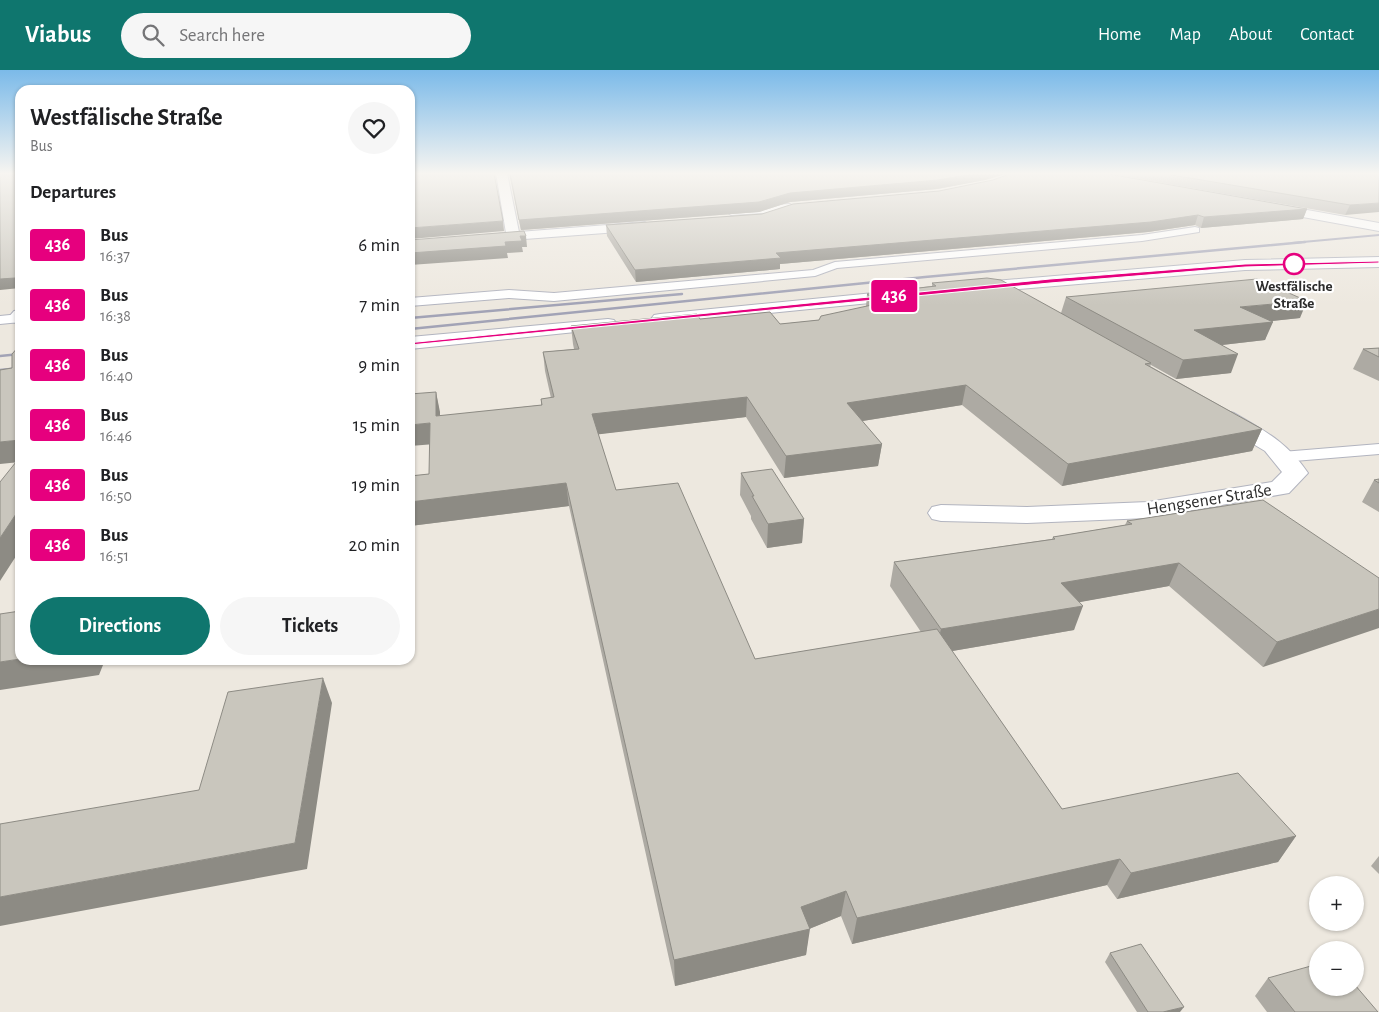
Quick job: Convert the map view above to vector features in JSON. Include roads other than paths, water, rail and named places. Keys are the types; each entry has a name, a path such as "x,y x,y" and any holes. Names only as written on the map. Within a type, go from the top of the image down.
{"street":[{"path":"509,217 513,236"},
{"path":"740,217 764,217"},
{"path":"1324,217 1379,227"},
{"path":"475,240 656,226"},
{"path":"956,289 1245,265 1379,262"},
{"path":"1356,263 1379,271"},
{"path":"995,286 1028,305"},
{"path":"644,320 917,293"},
{"path":"415,343 624,322"},
{"name":"Hengsener Straße","path":"941,513 1027,515 1148,510 1280,488 1296,473 1273,446 1209,408"}],"lane":[{"path":"415,302 508,294 554,297 815,273 835,265 1142,238 1195,230"},
{"path":"1282,457 1379,449"}],"railway":[{"path":"1292,243 1379,235"},
{"path":"415,328 925,277 1305,242"},
{"path":"415,318 682,294"},
{"path":"0,356 15,354"},
{"path":"0,370 15,368"}],"place":[{"name":"Westfälische Straße","path":"1294,264"}]}
